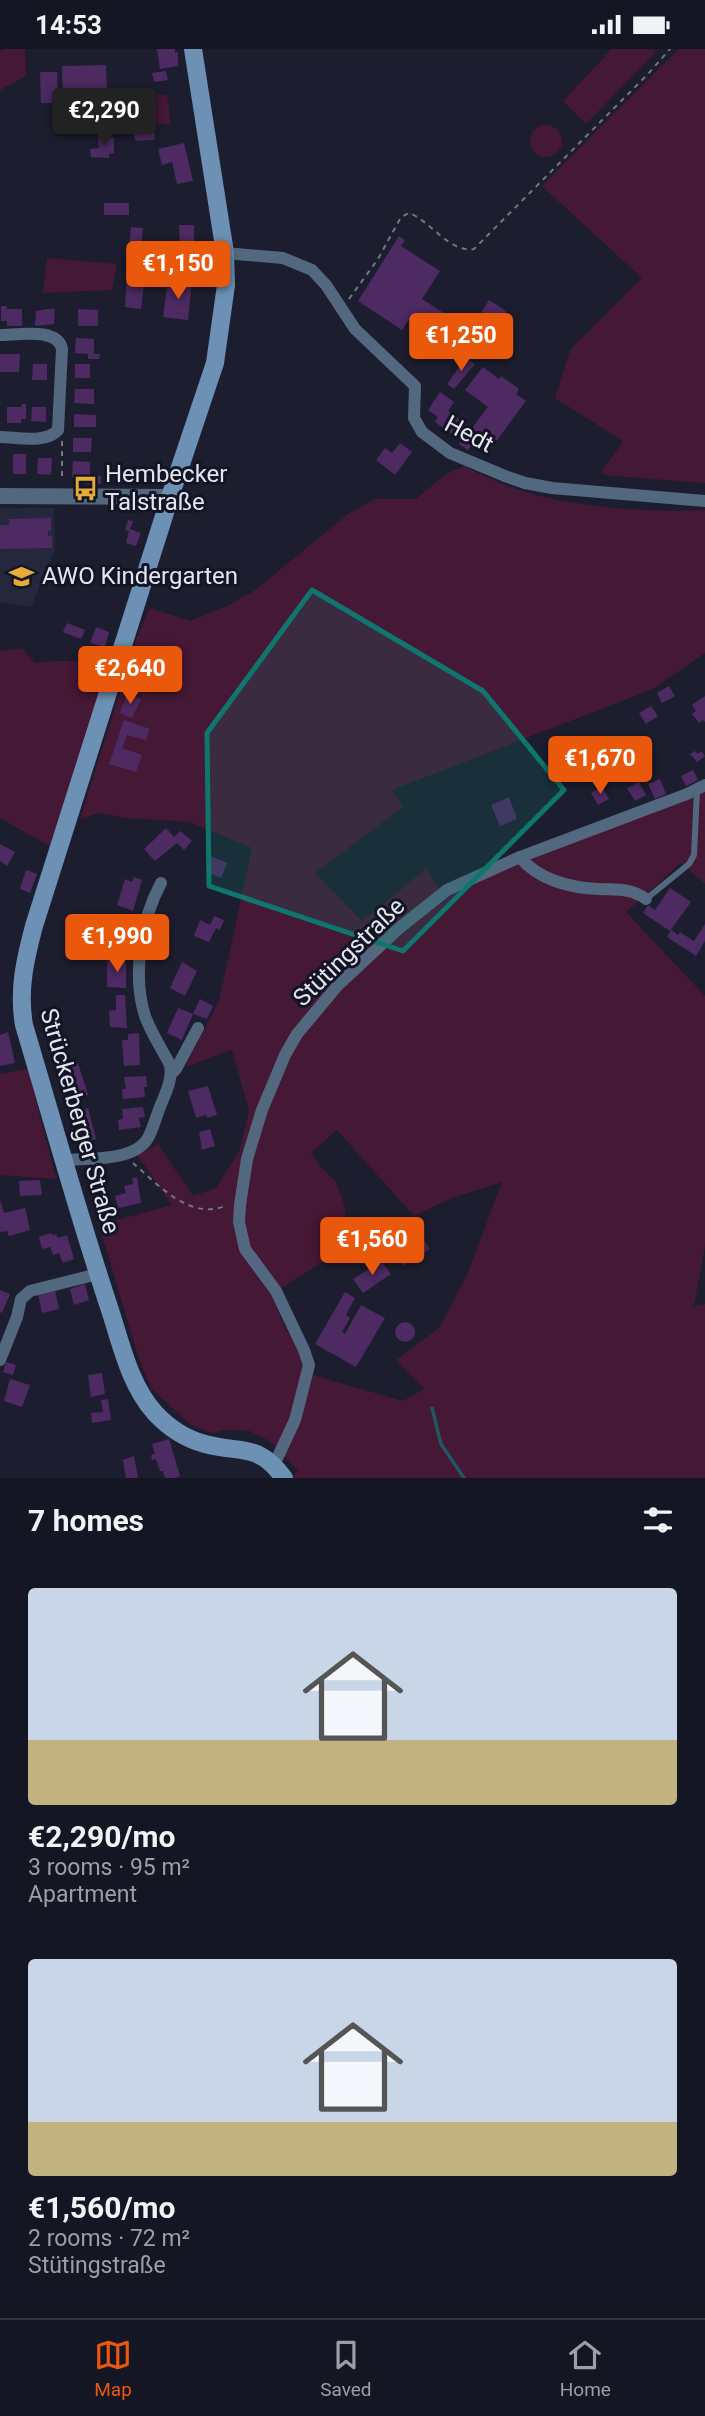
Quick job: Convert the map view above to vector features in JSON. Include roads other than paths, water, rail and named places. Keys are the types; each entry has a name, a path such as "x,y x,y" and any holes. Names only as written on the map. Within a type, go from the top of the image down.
{"main road":[{"name":"Strückerberger Straße","path":"193,49 225,253 226,285 215,363 170,497 23,966 20,1005 98,1274 132,1377 143,1397 157,1415 186,1438 206,1445 243,1449 259,1454 279,1471"}],"street":[{"name":"Hedt","path":"225,253 283,258 312,271 326,285 355,329 415,386 414,418 422,432 450,453 525,483 705,501"},
{"path":"0,335 48,335 61,343 58,430 48,438 0,437"},
{"path":"0,496 170,497"},
{"name":"Stütingstraße","path":"279,1471 309,1365 276,1291 245,1249 239,1222 240,1197 247,1159 262,1110 285,1055 312,1014 338,985 439,895 520,857 701,787"},
{"path":"520,857 527,866 557,882 596,889 634,890 646,899"},
{"path":"161,883 153,898 144,936 138,988 146,1018 172,1073"},
{"path":"65,1160 123,1154 140,1147 147,1139 172,1073 198,1028"},
{"path":"0,1360 21,1299 30,1291 98,1274"}],"lane":[{"path":"646,899 690,865 694,855 701,787"}],"waterway":[{"path":"432,1408 441,1444 464,1478"}],"place":[{"name":"Hembecker Talstraße","path":"85,488"},
{"name":"AWO Kindergarten","path":"22,576"}]}
